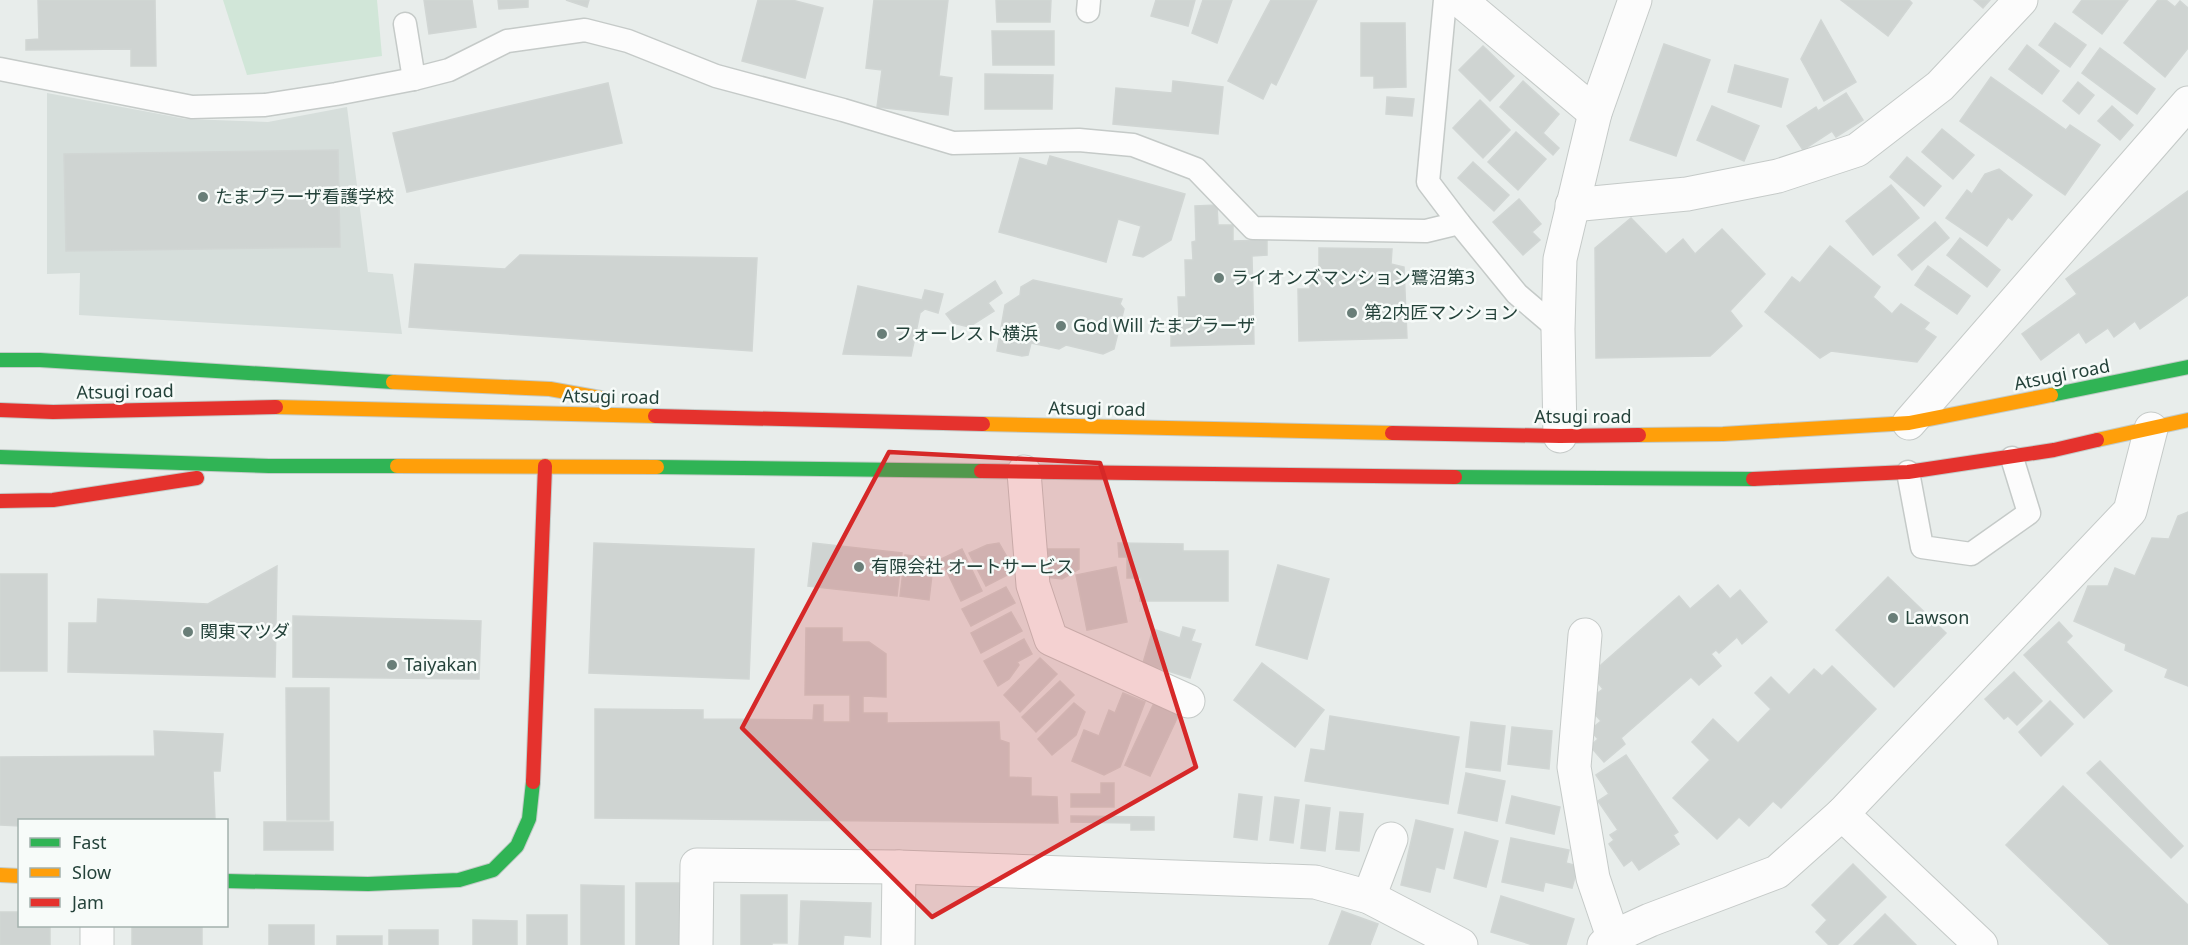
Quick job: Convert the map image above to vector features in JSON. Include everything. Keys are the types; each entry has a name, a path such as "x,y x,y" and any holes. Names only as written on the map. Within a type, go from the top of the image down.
{"main road":[{"path":"0,360 40,360 322,379 550,389 710,417"},
{"name":"Atsugi road","path":"0,410 53,412 286,407 1560,436 1723,434 1909,423 2188,367"},
{"path":"0,457 269,466 545,466 1736,480 1908,472 2012,458 2188,420"},
{"path":"0,501 53,500 269,466"},
{"path":"228,881 368,884 459,880 493,870 517,846 529,819 533,786 545,466"},
{"path":"0,875 18,876"}],"street":[{"path":"1460,0 1595,113"},
{"path":"1560,436 1558,329 1560,259 1595,113 1635,0"},
{"path":"1572,205 1688,194 1778,176 1857,150 1940,86 2021,0"},
{"path":"1909,423 2188,103"},
{"path":"1585,635 1574,766 1593,878 1608,941 1650,920 1777,872 1842,814 2130,511 2151,429"},
{"path":"1024,472 1033,585 1051,639 1188,701"},
{"path":"1842,814 1981,945"},
{"path":"1369,897 1391,839"},
{"path":"696,945 697,865 899,867 1315,882 1369,897 1461,945"},
{"path":"898,945 899,867"},
{"path":"97,927 97,945"}],"lane":[{"path":"1445,0 1428,182 1517,294 1558,329"},
{"path":"405,24 414,79"},
{"path":"0,69 192,106 265,105 414,79 449,70 507,41 585,30 628,40 716,76 843,110 953,143 1080,140 1133,146 1196,169 1253,228 1426,231 1459,223"},
{"path":"1908,472 1922,547 1971,554 2029,513 2012,458"}],"highlighted area":[{"path":"889,452 1100,463 1196,767 932,917 742,728"}],"shaded area":[{"name":"たまプラーザ看護学校","path":"47,93 186,119 268,122 347,107 368,272 393,274 402,334 79,315 80,273 47,274"}],"green space":[{"path":"223,0 377,0 382,56 247,75"}],"building":[{"path":"38,0 155,0 156,66 131,66 131,49 26,50 26,40 39,39"},
{"path":"424,0 472,0 476,27 429,34"},
{"path":"498,0 528,0 528,7 499,9"},
{"path":"566,0 589,0 587,7"},
{"path":"758,0 792,0 823,8 805,78 742,61"},
{"path":"874,0 948,0 939,76 952,78 948,115 877,107 882,70 866,68"},
{"path":"996,0 1051,0 1050,22 997,22"},
{"path":"1156,0 1195,0 1188,26 1151,16"},
{"path":"1203,0 1232,0 1217,43 1192,33"},
{"path":"1271,0 1317,0 1276,85 1271,82 1263,99 1228,81"},
{"path":"1841,0 1909,0 1912,3 1888,36"},
{"path":"1974,0 1990,0 1983,8"},
{"path":"2082,0 2128,0 2102,34 2073,12"},
{"path":"2158,0 2166,0 2175,7 2180,1 2188,8 2188,48 2165,77 2124,43"},
{"path":"1821,20 1856,82 1824,101 1801,59"},
{"path":"1361,23 1405,23 1406,87 1374,88 1374,76 1361,76"},
{"path":"2055,23 2086,45 2070,67 2039,45"},
{"path":"992,31 1054,31 1054,65 993,65"},
{"path":"1664,44 1710,60 1676,156 1630,140"},
{"path":"2027,45 2059,71 2042,94 2009,69"},
{"path":"1483,46 1514,76 1490,101 1459,70"},
{"path":"2100,48 2155,89 2137,114 2082,73"},
{"path":"1735,65 1788,79 1781,107 1728,92"},
{"path":"985,74 1053,75 1052,109 985,109"},
{"path":"1991,77 2066,130 2070,125 2100,145 2065,195 1960,121"},
{"path":"1173,81 1223,87 1218,134 1113,124 1116,88 1172,93"},
{"path":"1523,81 1559,114 1543,133 1559,148 1553,155 1500,107"},
{"path":"2078,82 2094,95 2079,114 2063,101"},
{"path":"608,83 622,143 407,192 393,133"},
{"path":"1846,93 1863,120 1836,137 1832,131 1803,150 1787,126 1816,107 1818,111"},
{"path":"1387,97 1414,99 1412,116 1386,114"},
{"path":"1480,100 1510,130 1483,158 1453,128"},
{"path":"1712,106 1759,126 1744,161 1697,140"},
{"path":"2112,106 2133,125 2120,140 2098,121"},
{"path":"1942,129 1974,155 1953,179 1922,152"},
{"path":"1516,132 1546,159 1518,190 1488,162"},
{"path":"338,150 340,247 66,251 64,154"},
{"path":"1050,156 1185,194 1171,240 1143,257 1133,255 1141,226 1118,219 1106,262 999,232 1020,158 1047,166"},
{"path":"1907,157 1941,186 1924,206 1890,177"},
{"path":"1473,162 1509,195 1494,211 1458,178"},
{"path":"1999,169 2032,195 2012,220 2008,217 1987,246 1946,218 1967,190 1972,194 1985,174"},
{"path":"1891,185 1919,218 1873,255 1846,221"},
{"path":"2188,191 2188,295 2140,329 2135,321 2114,337 2108,328 2086,343 2079,332 2041,360 2022,334 2077,294 2066,279"},
{"path":"1519,199 1541,224 1532,232 1540,240 1523,255 1493,222"},
{"name":"ライオンズマンション鷺沼第3","path":"1217,205 1218,225 1233,225 1233,241 1267,240 1267,255 1252,256 1254,344 1171,346 1171,319 1179,319 1178,297 1186,297 1185,260 1193,260 1192,242 1196,241 1195,206"},
{"path":"1631,218 1666,254 1683,239 1695,254 1722,229 1765,274 1730,311 1742,326 1710,356 1596,358 1595,248"},
{"path":"1935,222 1949,238 1912,270 1898,255"},
{"path":"1960,238 2000,270 1987,287 1947,255"},
{"path":"1830,246 1880,287 1873,297 1892,314 1901,304 1929,323 1924,329 1936,337 1917,362 1831,351 1820,358 1765,312 1792,277 1800,283"},
{"name":"第2内匠マンション","path":"1319,248 1392,249 1391,264 1404,267 1407,338 1299,341 1298,289 1310,289 1310,273 1319,274"},
{"path":"520,255 757,258 752,351 409,327 415,264 505,269"},
{"path":"1928,266 1970,296 1957,314 1915,285"},
{"name":"God Will たまプラーザ","path":"1033,280 1122,299 1120,304 1124,309 1114,349 1103,354 1066,345 1059,349 1031,343 1028,355 997,351 1005,305 1020,295 1021,287"},
{"path":"995,281 1002,293 988,303 994,311 969,327 953,323 946,314"},
{"name":"フォーレスト横浜","path":"858,286 922,300 925,290 943,294 938,313 925,309 920,313 911,356 843,354"},
{"path":"2188,512 2188,686 2165,677 2168,669 2125,650 2126,644 2074,621 2088,586 2108,586 2115,568 2135,576 2152,538 2169,539 2178,516"},
{"path":"594,543 754,549 749,679 589,673"},
{"path":"813,543 902,553 897,596 808,586"},
{"path":"999,543 1015,571 986,586 969,553 987,545"},
{"path":"1118,543 1183,544 1183,551 1228,551 1228,601 1140,601 1141,578 1127,578 1127,557 1119,557"},
{"path":"962,549 982,591 961,601 941,559"},
{"path":"1044,549 1079,549 1079,569 1062,579 1046,577"},
{"path":"905,555 934,558 929,600 900,596"},
{"path":"1278,565 1329,579 1307,659 1256,645"},
{"path":"277,566 275,677 68,672 69,623 97,623 98,599 208,604"},
{"path":"1116,567 1127,622 1087,630 1076,575"},
{"path":"0,574 47,574 47,671 0,671"},
{"path":"1888,577 1946,633 1894,687 1836,630"},
{"path":"1718,585 1730,599 1740,590 1767,622 1742,644 1737,637 1719,653 1716,650 1711,654 1721,666 1699,685 1691,677 1621,738 1625,744 1604,762 1590,746 1598,739 1590,730 1601,721 1592,711 1595,695 1603,689 1596,680 1601,665 1679,596 1690,609"},
{"path":"1006,587 1015,603 971,626 962,609"},
{"path":"1011,612 1022,631 981,653 971,633"},
{"path":"293,616 481,621 479,679 293,677"},
{"path":"2059,622 2072,636 2066,642 2112,691 2084,718 2024,655"},
{"path":"1183,627 1195,630 1191,641 1201,644 1190,678 1143,663 1153,629 1180,638"},
{"path":"806,628 842,628 842,642 869,642 886,654 886,697 863,696 863,713 887,713 887,723 999,722 1000,740 1009,743 1009,777 1031,778 1031,796 1057,797 1058,823 595,818 595,709 703,710 703,719 813,720 814,705 823,705 823,722 850,722 850,695 805,695"},
{"path":"1024,639 1032,654 1017,662 1019,665 1009,679 998,686 984,661"},
{"path":"1040,658 1057,674 1020,712 1004,695"},
{"path":"1262,663 1324,710 1295,747 1234,700"},
{"path":"1832,666 1876,709 1781,808 1773,801 1749,826 1739,817 1717,839 1673,798 1710,760 1692,742 1713,719 1738,743 1771,709 1755,693 1771,677 1789,695 1814,669 1822,676"},
{"path":"2014,672 2042,701 2017,725 2008,716 2004,719 1985,699"},
{"path":"1060,681 1074,695 1036,732 1022,717"},
{"path":"286,688 329,688 329,820 287,820"},
{"path":"1123,693 1145,702 1120,767 1104,775 1072,761 1084,730 1099,736 1109,710 1115,713"},
{"path":"2050,701 2073,724 2041,756 2019,732"},
{"path":"1074,703 1085,712 1076,735 1052,755 1038,739"},
{"path":"1154,703 1179,714 1150,776 1125,765"},
{"path":"1330,716 1459,737 1448,804 1305,781 1311,749 1325,751"},
{"path":"1471,722 1505,726 1500,771 1466,767"},
{"path":"1512,727 1552,731 1549,769 1508,764"},
{"path":"154,731 223,734 220,771 213,771 215,819 18,819 18,826 0,825 0,757 155,756"},
{"path":"1626,755 1678,832 1673,835 1679,844 1639,870 1632,860 1624,866 1609,844 1614,840 1610,835 1618,830 1598,801 1609,794 1596,775"},
{"path":"2100,761 2183,846 2171,858 2087,773"},
{"path":"1466,773 1505,781 1497,821 1458,813"},
{"path":"1101,783 1114,783 1114,807 1071,807 1071,794 1101,794"},
{"path":"2063,786 2188,905 2188,945 2110,945 2006,845"},
{"path":"1239,794 1262,797 1257,840 1234,837"},
{"path":"1512,796 1560,807 1554,834 1506,823"},
{"path":"1275,797 1299,800 1293,843 1270,840"},
{"path":"1306,805 1330,808 1325,851 1301,848"},
{"path":"1340,812 1363,814 1359,851 1336,849"},
{"path":"1071,816 1154,817 1154,830 1131,830 1131,823 1071,822"},
{"path":"1416,820 1453,829 1444,869 1436,867 1430,892 1401,885"},
{"path":"264,822 333,822 333,850 264,850"},
{"path":"1465,832 1498,841 1486,887 1454,878"},
{"path":"1511,838 1569,850 1566,863 1578,866 1572,888 1545,882 1543,891 1502,882"},
{"path":"1853,864 1886,897 1837,945 1829,945 1816,932 1827,920 1812,905"},
{"path":"636,883 681,883 681,945 636,945"},
{"path":"581,885 624,886 624,945 581,945"},
{"path":"741,895 787,895 787,943 741,945"},
{"path":"1501,896 1574,919 1566,945 1533,945 1491,932"},
{"path":"801,901 871,903 870,937 844,935 843,945 799,945"},
{"path":"1342,911 1378,924 1370,945 1329,945"},
{"path":"0,912 18,912 18,927 50,927 50,945 0,945"},
{"path":"1885,914 1916,945 1854,945"},
{"path":"527,915 567,915 567,945 527,945"},
{"path":"473,920 517,921 517,945 473,945"},
{"path":"269,925 314,925 314,945 269,945"},
{"path":"132,927 202,927 202,945 132,945"},
{"path":"389,930 438,930 438,945 389,945"},
{"path":"337,936 382,936 382,945 337,945"}],"traffic: fast":[{"path":"0,360 40,360 393,382"},
{"path":"2051,395 2188,367"},
{"path":"0,457 269,466 397,466"},
{"path":"657,467 981,471"},
{"path":"1455,477 1753,479"},
{"path":"228,881 368,884 459,880 493,870 517,846 529,819 533,782"}],"traffic: slow":[{"path":"393,382 550,389 606,399"},
{"path":"1639,435 1723,434 1909,423 2051,395"},
{"path":"276,407 655,416"},
{"path":"2097,440 2188,420"},
{"path":"983,424 1392,433"},
{"path":"397,466 657,467"},
{"path":"0,875 18,876"}],"traffic: jam":[{"path":"0,410 53,412 276,407"},
{"path":"655,416 983,424"},
{"path":"1392,433 1639,435"},
{"path":"1753,479 1908,472 2054,450 2097,440"},
{"path":"533,782 545,466"},
{"path":"981,471 1455,477"},
{"path":"0,501 53,500 197,478"}],"place":[{"name":"たまプラーザ看護学校","path":"203,197"},
{"name":"ライオンズマンション鷺沼第3","path":"1219,278"},
{"name":"第2内匠マンション","path":"1352,313"},
{"name":"God Will たまプラーザ","path":"1061,326"},
{"name":"フォーレスト横浜","path":"882,334"},
{"name":"有限会社 オートサービス","path":"859,567"},
{"name":"Lawson","path":"1893,618"},
{"name":"関東マツダ","path":"188,632"},
{"name":"Taiyakan","path":"392,665"}]}
